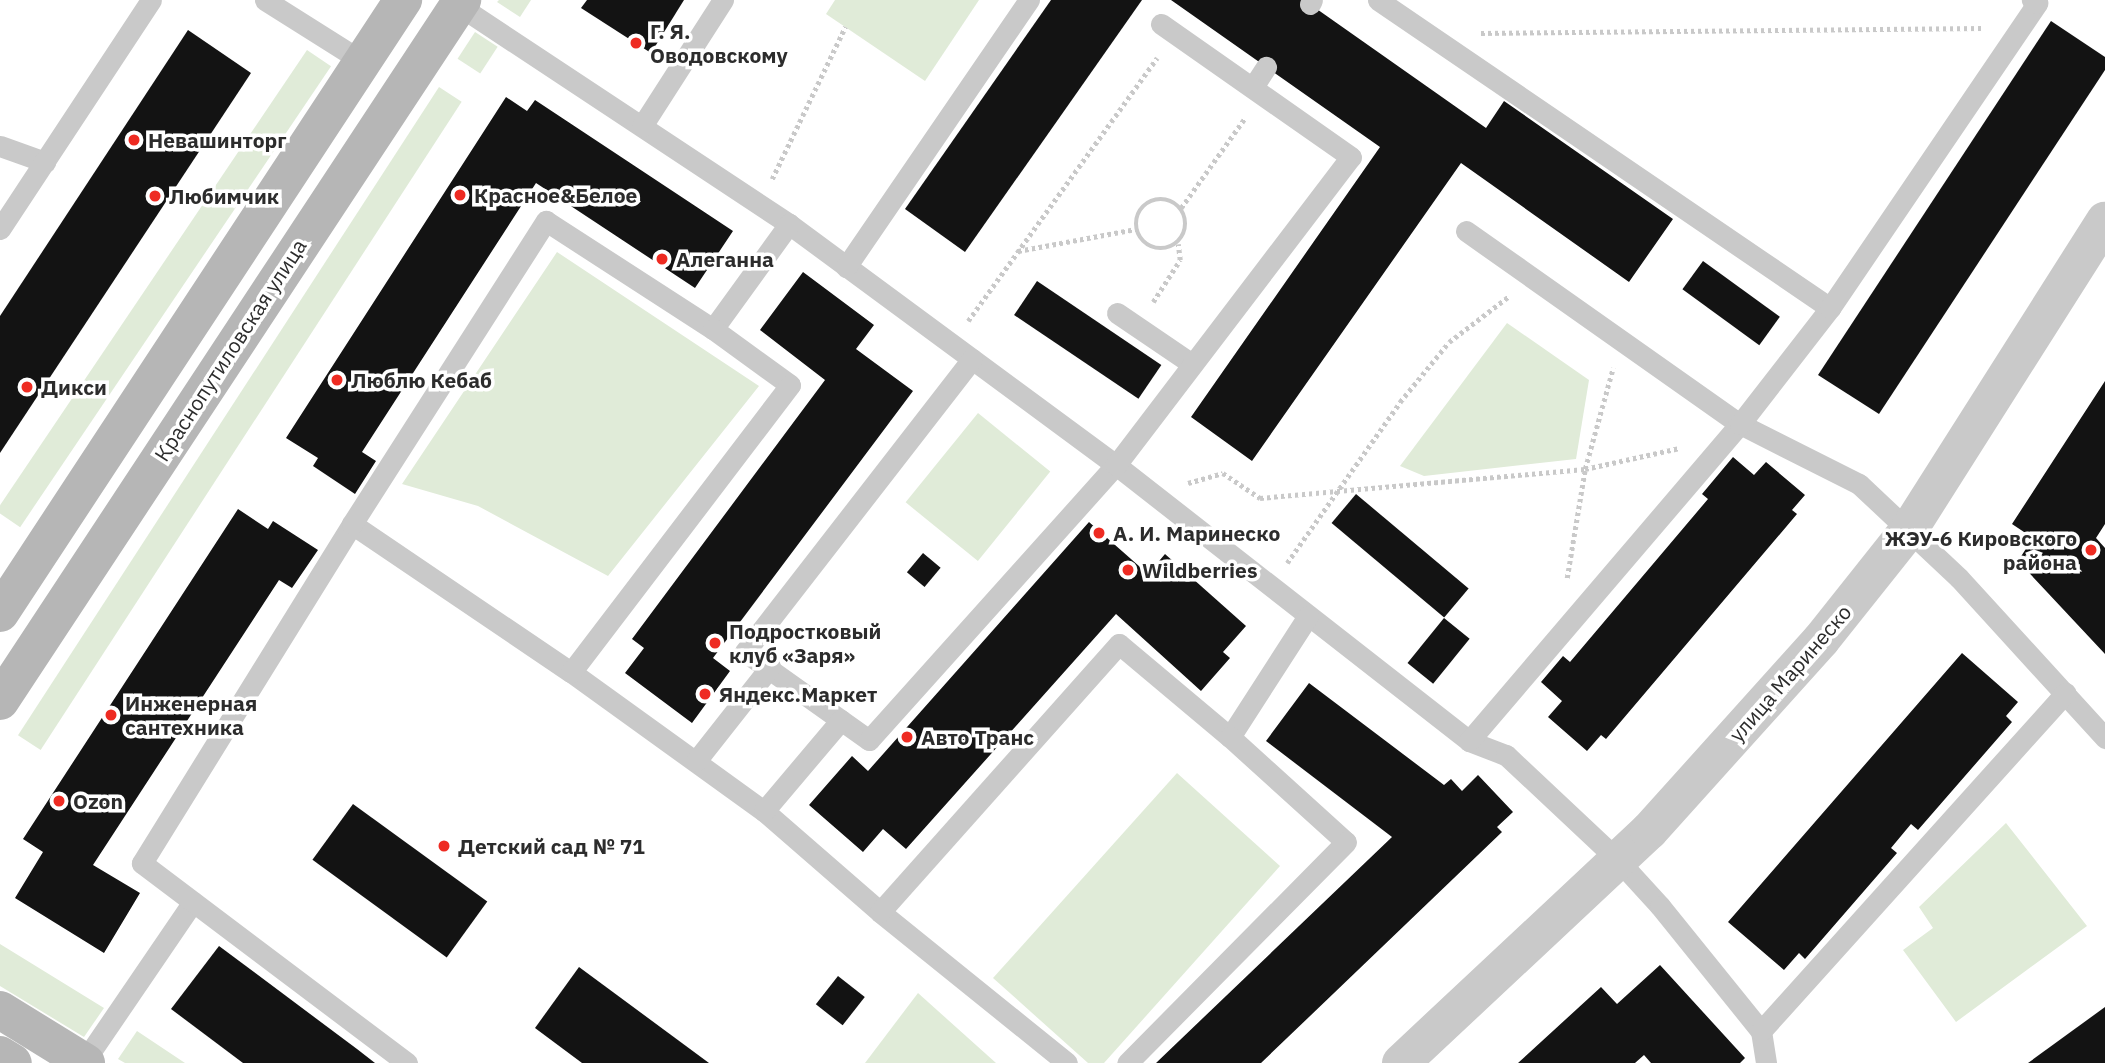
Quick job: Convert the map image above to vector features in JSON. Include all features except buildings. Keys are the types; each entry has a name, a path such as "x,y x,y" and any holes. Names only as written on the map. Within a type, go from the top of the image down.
{"main road":[{"path":"0,613 403,0"},
{"name":"Краснопутиловская улица","path":"0,701 460,2"},
{"path":"0,1010 84,1062"},
{"path":"0,1055 13,1063"}],"street":[{"name":"улица Маринеско","path":"1401,1063 1618,860 1758,714 1821,640 1910,528 2101,236"}],"lane":[{"path":"0,229 151,0"},
{"path":"265,0 363,62"},
{"path":"642,126 723,0"},
{"path":"846,267 1029,0"},
{"path":"1378,0 1829,308"},
{"path":"1469,741 1734,430 1829,308 2037,3 2032,0"},
{"path":"460,2 789,224 1116,466 1469,741 1506,755 1618,860 1760,1031 1766,1063"},
{"path":"972,359 745,652 869,740 1116,466 1351,157 1168,29"},
{"path":"1258,90 1266,67"},
{"path":"0,146 45,162"},
{"path":"407,1063 142,863 352,524 546,222 713,329 790,385 571,672"},
{"path":"713,329 789,224"},
{"path":"1466,231 1621,340 1734,430 1859,484 1910,528 2105,738"},
{"path":"1117,313 1192,364"},
{"path":"352,524 571,672 764,811 880,912 1067,1063"},
{"path":"1230,737 1308,616"},
{"path":"880,912 1119,644 1230,737 1346,842 1127,1063"},
{"path":"696,761 769,667"},
{"path":"1760,1031 2065,693"},
{"path":"764,811 841,720"},
{"path":"84,1062 192,902"}],"path":[{"path":"760,205 845,27"},
{"path":"1479,33 1997,28"},
{"path":"951,344 1168,29"},
{"path":"1181,208 1258,90"},
{"path":"1157,200 1170,201 1181,208 1186,220 1185,233 1178,244 1166,249 1153,248 1142,241 1136,229 1138,216 1145,205 1157,200"},
{"path":"1017,251 1136,229"},
{"path":"1137,326 1180,260 1178,244"},
{"path":"1271,586 1400,402 1449,342 1532,278"},
{"path":"1558,636 1585,469 1621,340"},
{"path":"1160,500 1182,485 1223,473 1259,498 1585,469 1734,430"}],"green space":[{"path":"531,0 520,17 497,2"},
{"path":"835,0 979,0 925,81 826,14"},
{"path":"475,32 498,47 480,74 458,59"},
{"path":"307,50 331,66 20,527 0,514 0,505"},
{"path":"439,87 462,102 41,750 18,735"},
{"path":"557,252 759,386 608,576 478,506 402,484"},
{"path":"1507,323 1589,380 1576,459 1424,476 1400,466"},
{"path":"978,413 1050,472 978,561 906,502"},
{"path":"1177,773 1280,866 1104,1063 1088,1063 993,978"},
{"path":"2006,823 2087,926 1956,1022 1903,950 1933,928 1919,907"},
{"path":"0,944 104,1008 84,1037 0,986"},
{"path":"918,993 996,1063 865,1063"},
{"path":"137,1031 185,1063 125,1063 118,1059"}],"place":[{"name":"Г. Я. Оводовскому","path":"636,43"},
{"name":"Невашинторг","path":"134,140"},
{"name":"Красное&Белое","path":"460,195"},
{"name":"Любимчик","path":"155,196"},
{"name":"Алеганна","path":"662,259"},
{"name":"Люблю Кебаб","path":"337,380"},
{"name":"Дикси","path":"27,387"},
{"name":"А. И. Маринеско","path":"1099,533"},
{"name":"ЖЭУ-6 Кировского района","path":"2091,550"},
{"name":"Wildberries","path":"1128,570"},
{"name":"Подростковый клуб «Заря»","path":"715,643"},
{"name":"Яндекс.Маркет","path":"705,694"},
{"name":"Инженерная сантехника","path":"111,715"},
{"name":"Авто Транс","path":"907,737"},
{"name":"Ozon","path":"59,801"},
{"name":"Детский сад № 71","path":"444,846"}]}
